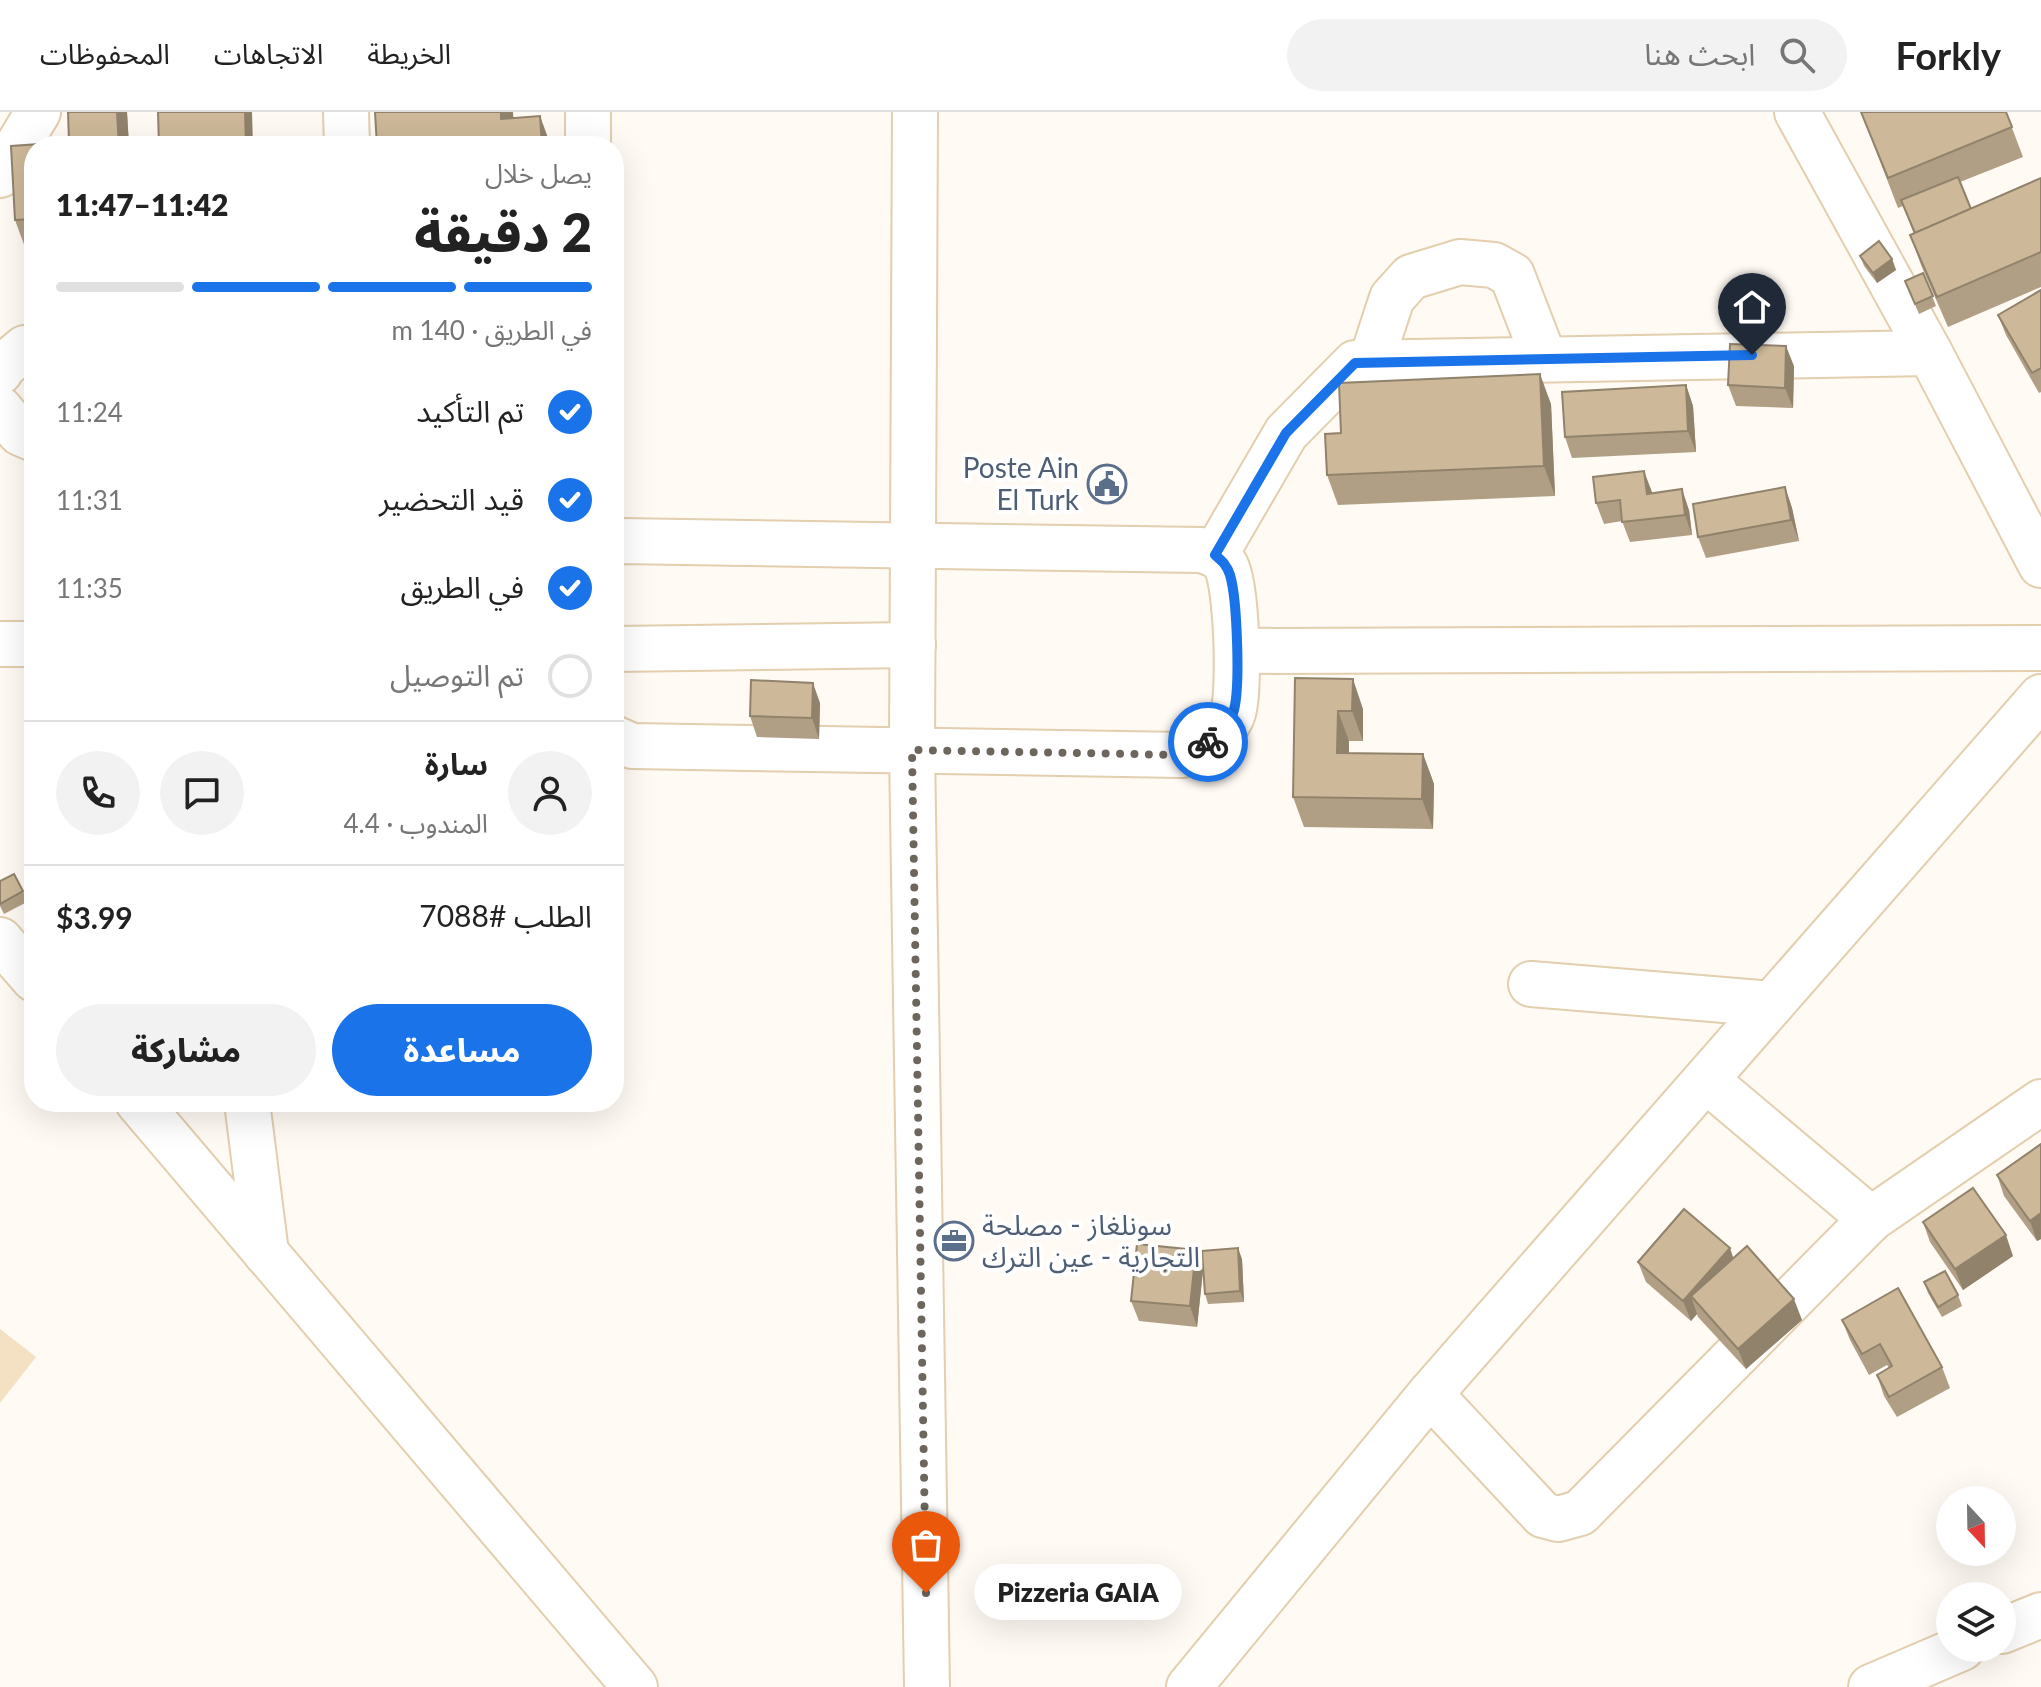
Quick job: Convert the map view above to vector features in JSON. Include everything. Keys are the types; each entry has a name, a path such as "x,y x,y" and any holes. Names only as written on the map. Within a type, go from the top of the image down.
{"street":[{"path":"0,175 38,112"},
{"path":"346,112 347,136"},
{"path":"588,112 588,136"},
{"path":"915,112 912,750 927,1687"},
{"path":"1797,112 1930,353 2041,565"},
{"path":"1371,362 1392,298 1411,277 1460,262 1494,265 1512,275 1544,358"},
{"path":"0,372 24,349"},
{"path":"1215,555 1286,433 1355,363 1930,353"},
{"path":"0,409 24,435"},
{"path":"624,541 1201,550 1225,563 1231,576 1238,651 1233,713 1220,733 1201,748 1182,755 632,746 624,742"},
{"path":"0,644 24,644"},
{"path":"624,649 913,645"},
{"path":"1238,651 2041,648"},
{"path":"1189,1687 1430,1394 2041,697"},
{"path":"1531,984 1772,1004"},
{"path":"1706,1080 1871,1219"},
{"path":"1430,1394 1543,1515 1558,1519 1580,1513 1871,1219 2041,1102"},
{"path":"146,1112 635,1687"},
{"path":"248,1112 266,1253"},
{"path":"2016,1625 2041,1615"},
{"path":"1871,1687 1936,1659"}],"shaded area":[{"path":"0,1329 36,1357 0,1403"}],"building":[{"path":"68,112 117,112 118,136 69,136"},
{"path":"158,112 245,112 246,136 159,136"},
{"path":"375,112 501,112 501,119 540,116 541,136 376,136"},
{"path":"1861,112 2006,112 2012,127 1888,178"},
{"path":"24,145 24,220 15,220 11,146"},
{"path":"1958,177 1971,209 1915,233 1901,200"},
{"path":"2041,178 2041,252 1937,297 1910,235"},
{"path":"1879,241 1892,259 1873,273 1860,256"},
{"path":"1923,273 1933,296 1915,304 1905,281"},
{"path":"2041,290 2041,368 2032,373 1998,315"},
{"path":"1730,344 1786,346 1785,388 1728,385"},
{"path":"1540,374 1544,466 1327,475 1325,434 1341,433 1339,383"},
{"path":"1686,385 1688,431 1565,437 1562,392"},
{"path":"1644,471 1647,494 1682,489 1685,515 1622,522 1620,500 1596,503 1593,477"},
{"path":"1785,487 1791,520 1698,537 1693,504"},
{"path":"1295,678 1353,679 1352,711 1338,711 1337,753 1423,754 1422,799 1293,797"},
{"path":"751,680 813,683 812,718 750,716"},
{"path":"14,874 23,891 0,904 0,881"},
{"path":"2041,1144 2041,1213 2030,1221 1997,1175"},
{"path":"1973,1188 2006,1235 1955,1269 1923,1222"},
{"path":"1684,1209 1730,1248 1683,1301 1638,1262"},
{"path":"1137,1244 1196,1250 1190,1306 1131,1301"},
{"path":"1747,1246 1794,1299 1738,1349 1691,1296"},
{"path":"1238,1248 1240,1291 1205,1294 1202,1251"},
{"path":"1945,1271 1958,1295 1938,1307 1924,1282"},
{"path":"1898,1288 1942,1367 1889,1397 1877,1375 1892,1366 1880,1344 1862,1354 1842,1320"}],"way so far":[{"path":"926,1593 912,750 1182,755 1208,742"}],"place":[{"name":"Poste Ain El Turk","path":"1107,484"},
{"name":"سونلغاز - مصلحة التجارية - عين الترك","path":"954,1241"},
{"name":"Pizzeria GAIA","path":"926,1593"}],"route":[{"path":"1208,742 1220,733 1233,713 1238,651 1231,576 1225,563 1215,555 1286,433 1355,363 1752,355"}]}
